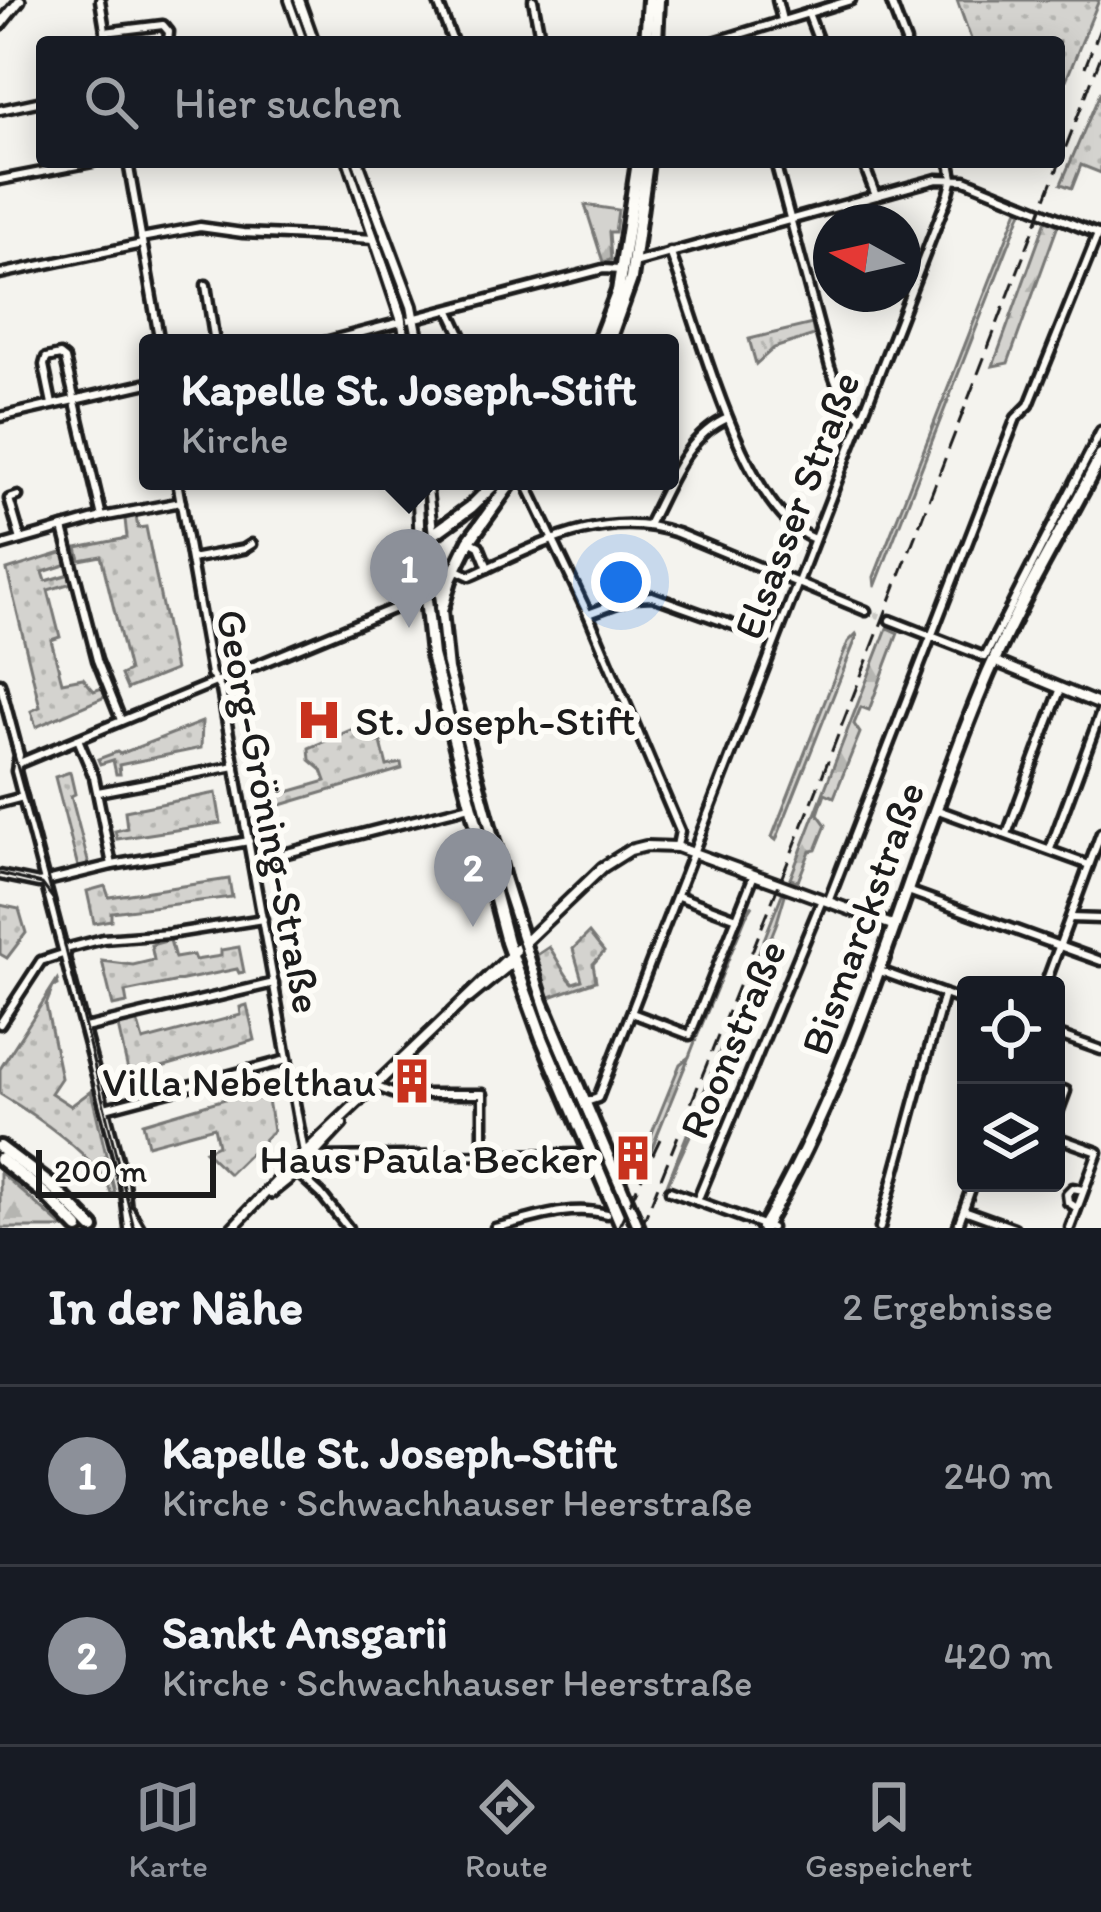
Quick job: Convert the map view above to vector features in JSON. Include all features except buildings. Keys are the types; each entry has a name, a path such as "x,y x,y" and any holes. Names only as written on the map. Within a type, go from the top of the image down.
{"main road":[{"path":"0,25 20,0"},
{"path":"295,0 308,36"},
{"path":"646,36 649,0"},
{"path":"656,36 658,0"},
{"path":"356,168 376,239 415,334"},
{"path":"356,168 410,322 408,334"},
{"path":"602,334 631,261 638,168"},
{"path":"611,334 631,261 646,168"},
{"name":"Bismarckstraße","path":"767,1227 824,1112 880,971 989,659 1012,625 1101,456"},
{"path":"422,490 420,544 432,655 512,957 593,1154 611,1213 623,1228"},
{"path":"424,490 447,670 503,878 549,1021 638,1228"},
{"path":"420,544 487,490"},
{"path":"441,611 469,541 506,490"},
{"path":"456,518 458,533 469,541"},
{"path":"989,659 1101,708"},
{"path":"232,1228 616,856 646,846 677,847 896,926"},
{"path":"0,1147 52,1186 93,1228"},
{"path":"255,1205 297,1172 308,1155"},
{"path":"0,1160 79,1228"}],"street":[{"path":"100,0 106,36"},
{"path":"437,0 451,36"},
{"path":"533,0 540,36"},
{"path":"778,0 782,21"},
{"path":"748,36 851,0"},
{"path":"890,0 904,36"},
{"path":"808,13 817,36"},
{"path":"106,32 156,23 168,36"},
{"path":"0,110 36,102"},
{"path":"0,180 62,168"},
{"path":"129,168 158,334"},
{"path":"776,168 830,367 840,393 862,418"},
{"path":"865,168 876,196"},
{"path":"951,168 953,178"},
{"path":"359,334 953,178 1100,235"},
{"name":"Elsasser Straße","path":"583,1103 598,1098 953,178"},
{"path":"0,274 200,227 376,239"},
{"name":"Roonstraße","path":"697,1201 825,901 1016,418 1029,405 1100,235"},
{"path":"670,252 728,418 772,503 796,532 813,539"},
{"path":"206,285 214,334"},
{"path":"451,311 461,334"},
{"path":"52,404 46,358 65,358 103,518"},
{"path":"0,416 139,385"},
{"path":"679,467 692,443 728,418"},
{"name":"Bismarckstraße","path":"989,659 1009,609 1101,430"},
{"name":"Georg-Gröning-Straße","path":"179,490 308,1155"},
{"path":"530,490 680,831 677,847"},
{"path":"648,525 667,490"},
{"path":"18,496 9,499 21,540"},
{"path":"0,546 181,502"},
{"path":"455,568 470,576 554,539 599,526 648,525 866,610"},
{"path":"63,528 97,660 121,720"},
{"path":"469,541 479,546 488,568"},
{"path":"191,559 252,544"},
{"path":"17,764 424,596"},
{"path":"588,614 634,597 652,596 775,640"},
{"path":"1009,609 1012,625"},
{"path":"890,620 989,659"},
{"path":"0,683 19,755 23,797 130,1210 140,1228"},
{"path":"1007,834 1061,688"},
{"path":"1050,850 1101,708"},
{"path":"78,739 98,792 112,865"},
{"path":"98,792 236,766"},
{"path":"0,803 23,797"},
{"path":"253,862 471,806"},
{"path":"938,809 1089,865"},
{"path":"1048,976 1101,833"},
{"path":"0,875 35,883 249,842"},
{"path":"632,1012 690,1035 754,875"},
{"path":"908,891 1101,961"},
{"path":"677,896 737,918"},
{"path":"1070,918 1101,919"},
{"path":"0,1024 40,961 103,939 262,919"},
{"path":"880,971 957,999"},
{"path":"85,1028 274,983"},
{"path":"880,1228 944,994"},
{"path":"1065,1037 1101,1050"},
{"path":"105,1108 287,1060"},
{"path":"377,1088 395,1094 483,1094 483,1155"},
{"path":"1065,1140 1099,1152 1070,1228"},
{"path":"308,1155 593,1154"},
{"path":"297,1172 348,1228"},
{"path":"1077,1208 1067,1194 1073,1188 1084,1190"},
{"path":"670,1191 767,1227"},
{"path":"957,1228 971,1192"},
{"path":"129,1228 130,1210"},
{"path":"964,1210 1014,1228"},
{"path":"495,1228 539,1215 611,1213"},
{"path":"599,1228 611,1213"}],"green space":[{"path":"957,0 1099,0 1065,82 1065,36 970,36"},
{"path":"1101,91 1101,173 1081,165 1072,188 1061,184"},
{"path":"585,205 618,210 615,232 609,232 611,260 603,262"},
{"path":"1018,209 1022,211 875,587 874,577"},
{"path":"1046,220 1058,225 1008,363 993,366"},
{"path":"812,324 814,335 774,348 756,364 749,339"},
{"path":"136,516 138,528 146,527 175,670 127,689 121,675 129,671 101,556 80,560 77,548 127,538 125,519"},
{"path":"64,552 68,564 43,572 46,581 70,574 72,583 48,590 60,637 51,640 62,682 83,678 94,691 102,688 105,697 36,727 31,711 40,707 7,570"},
{"path":"887,628 898,633 869,710 861,707 854,724 860,733 834,797 825,793 818,814 826,825 798,881 790,879"},
{"path":"856,634 776,840 772,837 848,642"},
{"path":"202,722 201,748 119,765 120,774 113,760 100,764 98,759 120,754"},
{"path":"367,723 381,742 387,766 401,763 402,769 264,810 262,800 326,781 310,760 309,748"},
{"path":"70,772 87,866 78,867 55,777"},
{"path":"216,793 221,823 117,839 115,831 127,828 125,811"},
{"path":"229,879 232,897 111,912 111,920 94,923 87,891 105,886 109,897"},
{"path":"782,894 777,922 665,1190"},
{"path":"0,905 19,909 26,933 7,958 0,954"},
{"path":"753,905 746,916 693,1048 746,909"},
{"path":"589,933 604,952 593,964 596,981 547,998 537,955 549,947 573,983 582,980 573,949"},
{"path":"170,940 175,958 221,956 221,950 239,947 244,972 237,969 125,992 127,1003 113,1006 102,961 133,965 154,960 151,945"},
{"path":"57,980 46,1005 61,1078 51,1093 71,1106 91,1091 115,1193 111,1194 80,1152 0,1094 0,1069"},
{"path":"247,1005 255,1040 141,1073 145,1090 133,1093 118,1026 137,1020 143,1041 241,1015 240,1007"},
{"path":"689,1057 645,1165 645,1150 680,1064"},
{"path":"266,1087 273,1131 229,1174 205,1151 218,1145 214,1127 148,1145 143,1123"},
{"path":"0,1172 64,1228 0,1228"}],"tunnel":[{"path":"866,611 890,620"}],"tram line":[{"path":"293,0 306,36"},
{"path":"354,168 405,311 409,334"},
{"path":"424,490 441,663 502,893 550,1039 633,1228"},
{"path":"0,703 134,1228"},
{"path":"0,874 42,884 54,900"}],"railway":[{"path":"1085,67 1101,26"},
{"path":"1065,149 1101,56"},
{"path":"641,1228 1058,168"},
{"path":"618,1228 660,1139"}],"place":[{"name":"Kapelle St. Joseph-Stift","path":"409,628"},
{"name":"St. Joseph-Stift","path":"319,720"},
{"name":"Sankt Ansgarii","path":"473,927"},
{"name":"Villa Nebelthau","path":"412,1081"},
{"name":"Haus Paula Becker","path":"633,1158"}]}
